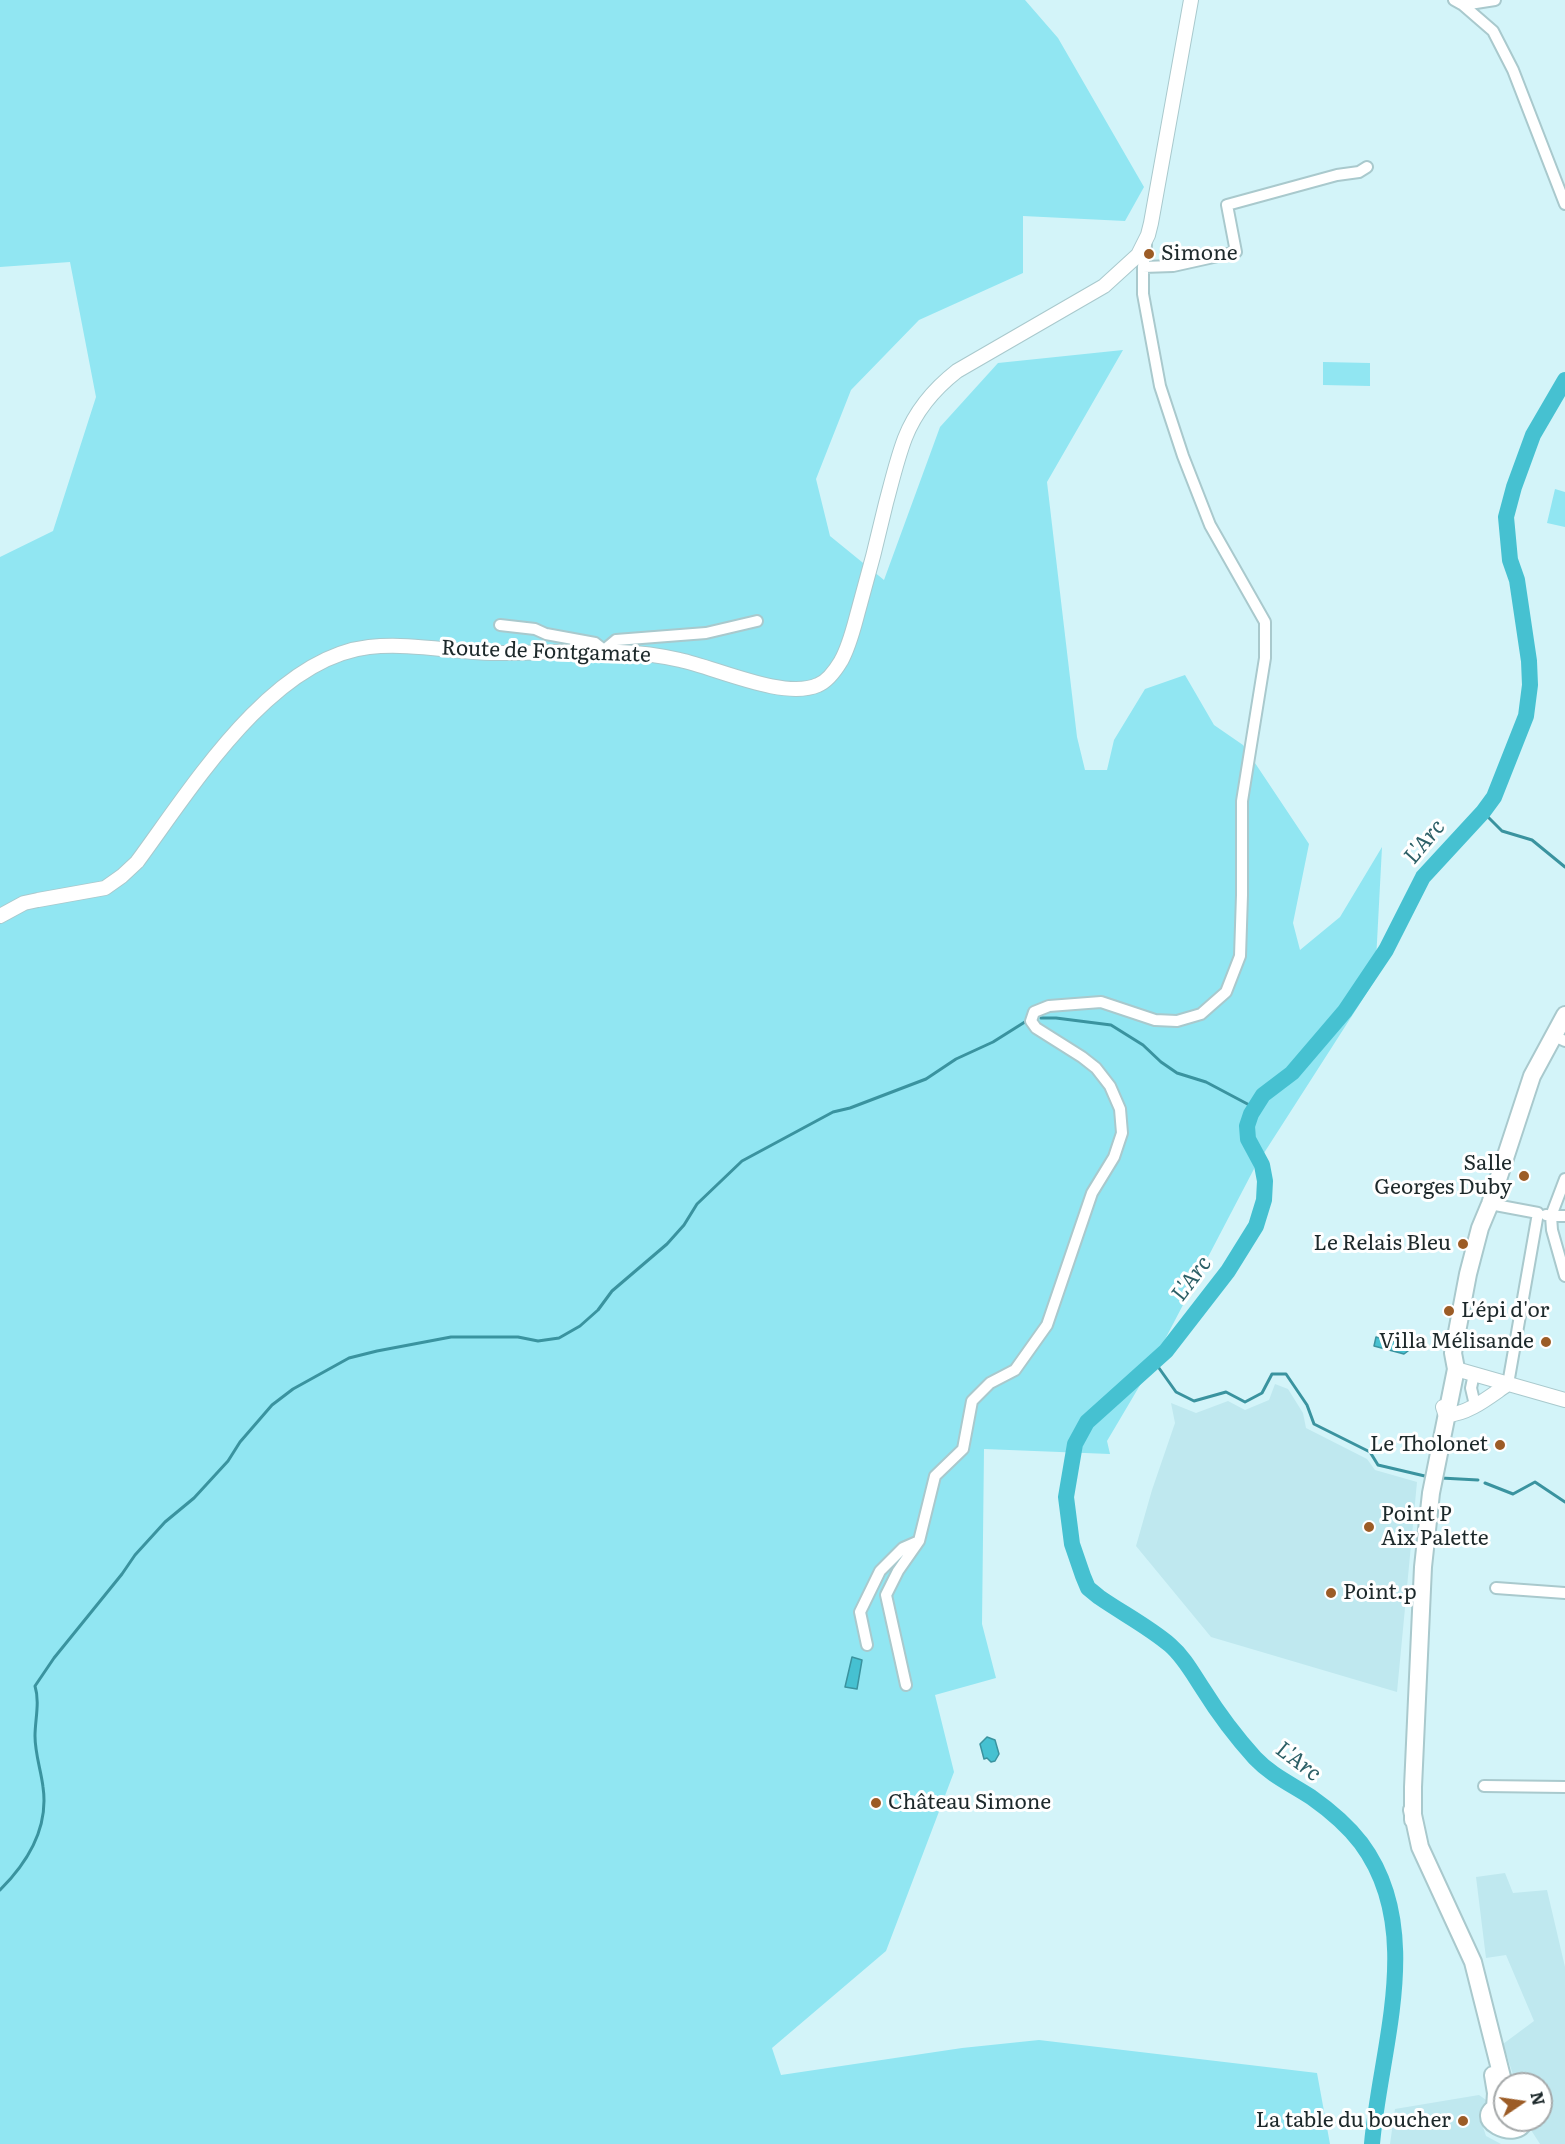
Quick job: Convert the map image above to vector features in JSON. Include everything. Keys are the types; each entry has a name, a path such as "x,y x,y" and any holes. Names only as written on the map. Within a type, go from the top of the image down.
{"main road":[{"path":"1432,1475 1435,1422 1480,1228 1532,1076 1562,1029"},
{"path":"1449,1367 1448,1415 1432,1475 1419,1567 1407,1785 1420,1847 1473,1962 1501,2072"},
{"path":"1457,1929 1493,2078"},
{"path":"1493,2112 1490,2124 1493,2131"},
{"path":"1494,2132 1495,2135 1515,2136"}],"street":[{"path":"906,1685 886,1595 898,1571 919,1541 935,1476 963,1449 972,1401 990,1383 1015,1370 1047,1325 1092,1193 1114,1157 1122,1133 1120,1109 1110,1086 1096,1068 1082,1057 1035,1028 1031,1021 1034,1012 1049,1006 1101,1002 1155,1020 1177,1021 1201,1014 1226,992 1240,956 1242,801 1265,658 1265,622 1209,525 1182,456 1160,386 1143,294 1143,267 1148,236 1191,0"},
{"path":"1459,2 1495,0"},
{"path":"1459,2 1493,31 1508,60 1565,204"},
{"path":"1143,267 1173,266 1236,252 1227,205 1337,175 1359,172 1367,167"},
{"name":"Route de Fontgamate","path":"0,916 24,903 105,888 122,876 137,862 215,758 249,718 286,686 326,660 347,651 370,647 503,654 604,650 664,656 789,690 806,690 820,685 833,675 849,642 897,461 905,437 927,399 957,371 1104,286 1130,264 1148,236"},
{"path":"500,625 535,629 546,634 595,643 604,650 616,640 705,633 757,621"},
{"path":"1565,1179 1551,1216 1554,1239 1565,1276"},
{"path":"1490,1204 1551,1216 1565,1216"},
{"path":"1448,1415 1456,1415 1508,1384 1539,1213"},
{"path":"1449,1367 1565,1400"},
{"path":"1474,1374 1471,1388 1475,1405"},
{"path":"867,1645 860,1612 880,1571 903,1548 919,1541"},
{"path":"1496,1588 1565,1593"},
{"path":"1484,1786 1565,1787"}],"shaded area":[{"path":"0,0 1025,0 1058,38 1144,187 1125,221 1023,216 1023,273 919,320 851,390 816,479 830,536 884,580 940,427 998,363 1123,350 1047,482 1077,737 1085,770 1107,770 1114,740 1145,689 1185,675 1214,725 1243,745 1309,844 1293,923 1300,950 1340,917 1382,847 1375,980 1255,1167 1149,1370 1107,1441 1110,1454 984,1449 982,1624 996,1678 935,1695 954,1772 886,1951 772,2048 781,2075 962,2048 1039,2040 1317,2073 1330,2144 0,2144 0,557 53,531 96,397 70,262 0,267"},
{"path":"1323,362 1370,363 1370,386 1323,385"},
{"path":"1555,489 1565,492 1565,527 1547,523"},
{"path":"1376,1337 1407,1345 1408,1351 1404,1354 1374,1346"},
{"path":"1275,1384 1288,1389 1303,1413 1306,1428 1367,1459 1375,1470 1417,1482 1397,1692 1211,1637 1136,1546 1175,1423 1171,1403 1196,1413 1228,1401 1245,1410 1269,1400"},
{"path":"852,1657 862,1660 857,1689 845,1687"},
{"path":"987,1737 995,1740 999,1754 995,1761 991,1762 987,1758 984,1759 980,1744"},
{"path":"1505,1873 1513,1893 1547,1890 1565,1967 1565,2144 1540,2144 1532,2132 1553,2132 1553,2072 1512,2072 1503,2044 1534,2021 1506,1955 1486,1958 1476,1877"},
{"path":"1479,2095 1489,2102 1482,2124 1486,2136 1501,2144 1390,2144 1395,2109"}],"waterway":[{"name":"L'Arc","path":"1372,2144 1394,1990 1395,1951 1391,1913 1380,1877 1361,1843 1344,1824 1311,1797 1274,1774 1255,1758 1228,1725 1175,1650 1162,1638 1088,1588 1072,1544 1066,1497 1075,1444 1087,1422 1166,1351 1228,1271 1256,1226 1264,1200 1265,1181 1262,1165 1248,1139 1247,1126 1251,1114 1263,1095 1292,1073 1345,1011 1386,950 1423,877 1494,797 1526,716 1530,685 1529,661 1517,580 1510,560 1506,517 1533,435 1565,380"},
{"path":"1483,812 1502,831 1532,840 1565,867"},
{"path":"1041,1018 1111,1025 1143,1045 1177,1073 1206,1082 1255,1108"},
{"path":"0,1890 27,1856 43,1816 43,1787 35,1743 37,1705 35,1686 54,1658 135,1555 165,1522 194,1498 228,1461 240,1442 272,1405 293,1389 349,1358 377,1351 451,1337 518,1337 538,1341 559,1338 580,1326 598,1310 612,1291 667,1244 684,1225 697,1204 742,1161 833,1112 850,1108 926,1079 956,1059 993,1042 1028,1020"},
{"path":"1154,1361 1176,1392 1194,1401 1226,1392 1245,1402 1262,1393 1272,1374 1286,1374 1307,1405 1314,1424 1370,1452 1378,1465 1429,1477"},
{"path":"1441,1478 1478,1480"},
{"path":"1485,1483 1513,1494 1535,1482 1565,1502"}],"place":[{"name":"Simone","path":"1149,254"},
{"name":"Salle Georges Duby","path":"1524,1176"},
{"name":"Le Relais Bleu","path":"1463,1244"},
{"name":"L'épi d'or","path":"1449,1311"},
{"name":"Villa Mélisande","path":"1546,1342"},
{"name":"Le Tholonet","path":"1500,1445"},
{"name":"Point P Aix Palette","path":"1369,1527"},
{"name":"Point.p","path":"1331,1593"},
{"name":"Château Simone","path":"876,1803"},
{"name":"La table du boucher","path":"1463,2121"}]}
